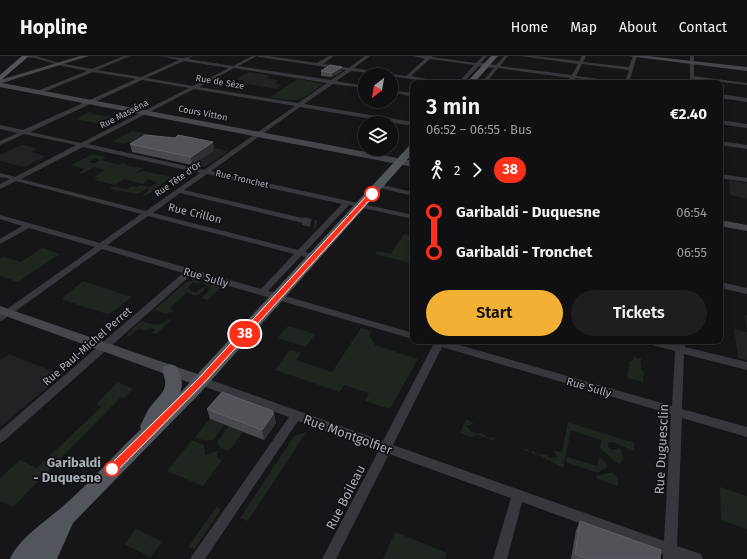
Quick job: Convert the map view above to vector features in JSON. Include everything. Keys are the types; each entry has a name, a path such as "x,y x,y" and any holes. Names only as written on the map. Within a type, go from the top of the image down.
{"main road":[{"path":"0,83 86,56"},
{"path":"473,80 495,56"},
{"path":"631,56 747,69"},
{"path":"0,83 26,57"},
{"name":"Cours Vitton","path":"0,83 90,102 407,162"},
{"path":"21,559 43,536 70,513 201,381 315,256 354,204 407,162"},
{"path":"723,224 747,228"},
{"name":"Rue Montgolfier","path":"2,314 104,347 201,381"},
{"path":"144,437 155,414 173,392 175,384 170,370"},
{"path":"46,559 54,539 70,513"}],"street":[{"path":"39,92 128,56"},
{"path":"161,56 358,86"},
{"path":"0,143 191,56"},
{"name":"Rue Masséna","path":"0,188 255,56"},
{"path":"259,56 427,80"},
{"path":"319,64 332,56"},
{"name":"Rue Tête d'Or","path":"2,314 101,246 368,56"},
{"path":"415,56 598,80"},
{"path":"463,80 485,56"},
{"path":"485,80 506,56"},
{"path":"523,56 631,69"},
{"path":"572,80 584,56"},
{"path":"628,80 635,56"},
{"path":"692,56 692,77 716,80"},
{"name":"Rue de Sèze","path":"26,57 35,57 58,64 410,123"},
{"path":"407,77 430,57"},
{"path":"723,81 747,84"},
{"path":"398,92 410,94"},
{"path":"723,96 747,100"},
{"path":"723,122 747,126"},
{"name":"Rue Tronchet","path":"0,126 410,216"},
{"path":"723,143 747,147"},
{"name":"Rue Crillon","path":"0,175 315,256"},
{"path":"723,176 747,180"},
{"path":"378,186 410,193"},
{"path":"178,191 303,221"},
{"path":"262,293 325,226 354,204"},
{"name":"Rue Sully","path":"0,217 410,335"},
{"path":"316,224 325,226"},
{"path":"0,242 28,225"},
{"name":"Rue Paul-Michel Perret","path":"0,438 189,272"},
{"path":"723,286 747,291"},
{"name":"Rue Boileau","path":"329,559 386,447 435,344"},
{"name":"Rue Sully","path":"443,344 747,432"},
{"path":"680,345 747,366"},
{"name":"Rue Duguesclin","path":"670,554 680,345"},
{"name":"Rue Montgolfier","path":"201,381 518,495 670,554 696,559"},
{"path":"197,559 296,415"},
{"path":"500,559 518,495"}],"shaded area":[{"path":"249,72 271,75 266,78 278,80 276,84 281,85 276,89 248,84 244,87 236,86 244,81 236,79"},
{"path":"298,79 323,84 298,100 270,97"},
{"path":"89,112 94,113 91,114 114,117 100,124 76,119"},
{"path":"132,131 163,137 152,144 128,142 124,144 113,141"},
{"path":"163,137 228,151 204,167 132,152 147,143"},
{"path":"22,145 37,148 31,152 46,156 25,167 0,161 0,155"},
{"path":"93,154 106,157 101,160 120,165 123,163 128,166 143,168 136,173 144,171 171,177 149,194 140,197 149,190 146,189 138,194 109,189 114,186 127,189 132,186 137,187 141,185 149,187 157,184 157,182 148,179 143,184 124,179 115,185 94,180 98,178 94,177 105,170 94,167 82,174 78,173 85,169 71,165","holes":["95,158 101,160 95,163 89,162"]},
{"path":"729,180 747,183 747,199 730,195"},
{"path":"404,234 410,235 410,263 375,254 377,251 391,254"},
{"path":"42,248 60,254 18,282 0,276 0,259 4,257 21,262"},
{"path":"195,280 221,287 208,300 202,298 211,288 201,283 192,283 187,288 191,289 191,292 197,292 203,287 205,289 199,295 193,295 187,292 170,308 175,312 165,313 154,310 186,282"},
{"path":"83,281 132,297 111,313 107,314 63,300 63,298"},
{"path":"745,315 747,315 747,332"},
{"path":"168,319 170,321 156,334 152,333 155,330 150,328 146,331 138,329 129,337 127,334 141,321 149,324 159,324"},
{"path":"288,326 315,334 306,347 278,338"},
{"path":"361,328 372,331 369,335 375,345 418,359 390,409 365,401 369,393 344,385 340,392 275,370 290,350 301,353 296,360 332,372"},
{"path":"734,329 747,332 747,360 738,358"},
{"path":"9,354 62,375 0,427 0,361"},
{"path":"633,357 642,359 640,362 641,370 644,371 643,382 627,378 630,361 633,361"},
{"path":"118,382 133,389 125,397 120,398 13,507 0,501 0,478 20,460 37,468 101,407 96,404"},
{"path":"210,419 224,425 215,437 206,440 195,437"},
{"path":"466,419 474,423 467,426 471,432 475,432 477,434 481,433 489,438 493,437 496,441 478,435 471,437 460,433"},
{"path":"568,422 634,443 634,449 633,451 614,442 608,443 608,447 613,450 620,448 624,459 620,464 614,461 600,448 601,440 571,430 563,468 541,456 523,450 527,449 530,452 534,451 536,454 547,455 549,458 557,457 554,451 562,452"},
{"path":"229,426 243,432 229,451 220,448 217,442"},
{"path":"306,432 248,521 240,518 294,436"},
{"path":"192,440 204,445 205,455 217,451 219,452 216,457 222,460 203,486 167,471"},
{"path":"567,457 597,466 599,457 602,458 608,466 598,473 566,462"},
{"path":"613,473 618,478 618,486 596,478 596,476"},
{"path":"720,487 747,496 747,529 721,520"},
{"path":"217,506 221,510 194,549 188,547"},
{"path":"136,529 162,542 150,557 124,544"},
{"path":"395,532 447,553 445,559 383,559"}],"building":[{"path":"330,65 342,67 332,73 321,71"},
{"path":"145,135 175,138 178,135 213,142 191,157 130,144"},
{"path":"222,392 273,411 272,413 274,413 262,430 207,409"},
{"path":"580,521 661,550 660,559 587,559 575,554"}],"tunnel":[{"path":"303,221 316,224"}],"bus line":[{"name":"38","path":"112,469 194,389 313,259 352,214 372,194"}],"place":[{"name":"Garibaldi - Duquesne","path":"112,469"}]}
